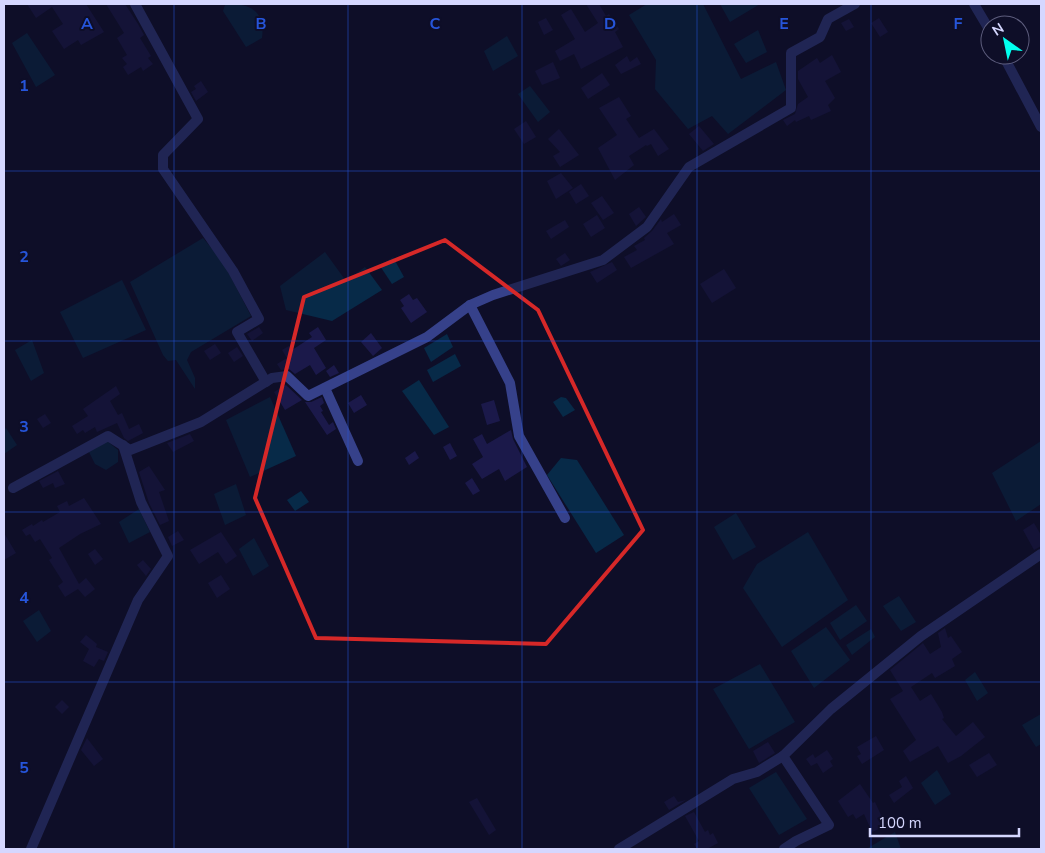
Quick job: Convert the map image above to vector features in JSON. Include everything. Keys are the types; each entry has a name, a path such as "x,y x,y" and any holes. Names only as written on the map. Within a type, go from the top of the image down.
{"street":[{"path":"135,4 198,119 163,155 163,169 233,271 259,319 237,332 266,382"},
{"path":"13,488 108,436 130,450 201,422 272,378 287,376 308,396 427,338 470,305 493,295 603,260 647,227 689,167 791,108 791,54 820,37 828,19 856,4"},
{"path":"974,4 980,15"},
{"path":"1008,65 1041,127"},
{"path":"470,305 510,383 519,436 565,518"},
{"path":"325,388 358,461"},
{"path":"31,849 138,600 168,556 141,502 122,445"},
{"path":"619,849 733,779 757,772 783,756 831,709 921,636 1041,554"},
{"path":"783,756 829,825 784,849"}],"highlighted area":[{"path":"445,240 538,310 643,530 546,644 316,638 255,498 304,297"}],"water":[{"path":"647,4 703,4 741,79 776,62 786,90 728,134 712,116 688,129 655,89 656,60 629,15"},
{"path":"720,4 760,4 730,22"},
{"path":"225,5 246,6 257,13 262,23 262,38 246,47 223,11"},
{"path":"758,30 767,52 746,63 734,44"},
{"path":"27,33 55,75 36,87 12,43"},
{"path":"507,36 518,56 493,71 484,51"},
{"path":"530,86 550,112 538,122 518,94"},
{"path":"203,238 223,262 251,316 191,352 187,360 195,378 195,389 176,360 168,361 163,355 130,282"},
{"path":"325,252 346,281 365,267 382,290 332,321 286,310 280,286"},
{"path":"393,257 404,277 392,284 380,266"},
{"path":"122,280 146,330 83,358 60,312"},
{"path":"447,334 453,347 431,362 424,348"},
{"path":"32,340 44,373 31,381 15,350"},
{"path":"455,354 461,366 433,382 427,370"},
{"path":"419,380 449,427 434,435 402,391"},
{"path":"270,397 296,456 250,477 226,420"},
{"path":"561,397 566,398 575,410 563,417 553,402"},
{"path":"6,428 17,445 4,454 4,430"},
{"path":"107,441 118,450 118,462 106,470 95,464 89,452"},
{"path":"1041,441 1041,504 1016,521 992,473"},
{"path":"561,458 577,460 624,535 596,553 547,475"},
{"path":"236,484 246,515 225,525 214,494"},
{"path":"301,491 309,502 295,511 287,500"},
{"path":"139,509 150,532 129,543 119,522"},
{"path":"736,513 756,547 733,560 714,527"},
{"path":"808,532 848,600 782,647 743,588 757,564"},
{"path":"254,538 269,566 253,576 239,549"},
{"path":"899,596 916,622 901,631 883,606"},
{"path":"856,605 867,621 840,640 830,623"},
{"path":"39,610 51,631 37,642 23,621"},
{"path":"826,627 850,660 814,688 791,651"},
{"path":"871,629 875,637 852,655 846,645"},
{"path":"760,664 795,722 749,749 713,689"},
{"path":"975,672 988,693 977,701 965,680"},
{"path":"1041,714 1041,744 1036,747 1022,725"},
{"path":"937,770 951,794 935,805 921,783"},
{"path":"776,772 807,819 779,835 749,788"},
{"path":"895,832 901,849 868,849 868,848"}],"building":[{"path":"27,4 86,4 104,32 81,45 78,40 64,49 52,31 63,24 52,7 36,18"},
{"path":"106,4 125,4 138,24 144,35 140,38 151,56 148,58 153,64 143,71 141,67 128,75 123,67 127,64 122,58 127,55 117,38 124,33"},
{"path":"586,4 599,4 606,16 609,14 619,29 615,32 623,47 581,69 574,54 560,61 555,51 575,39 561,15 571,9 585,32 598,23"},
{"path":"546,18 553,30 544,35 538,22"},
{"path":"879,18 888,32 880,37 871,23"},
{"path":"849,19 854,27 846,31 841,23"},
{"path":"832,55 841,72 825,81 835,98 828,105 831,111 811,120 809,116 796,122 795,120 787,126 783,120 795,114 798,104 808,97 798,79 798,71 817,58 820,63"},
{"path":"627,56 630,62 637,57 641,64 621,74 615,65"},
{"path":"553,62 560,78 542,85 535,71"},
{"path":"602,73 610,85 588,99 581,88"},
{"path":"201,81 208,92 196,101 191,92 196,89 194,86"},
{"path":"619,97 631,116 626,119 639,138 654,129 669,149 658,156 651,144 646,145 629,156 634,165 615,180 598,148 617,135 599,108"},
{"path":"526,121 536,137 524,144 514,129"},
{"path":"699,126 714,144 703,151 689,134"},
{"path":"559,129 579,155 560,167 553,156 560,152 548,139"},
{"path":"561,173 573,188 556,199 547,181"},
{"path":"581,184 589,196 576,204 569,192"},
{"path":"602,196 614,213 603,220 591,203"},
{"path":"639,207 646,217 636,226 629,214"},
{"path":"674,214 681,225 667,233 674,244 631,268 624,257 637,250 634,246 645,240 644,238 661,219 662,222"},
{"path":"597,215 605,228 591,237 583,224"},
{"path":"565,220 569,227 551,239 546,231"},
{"path":"565,253 570,260 561,266 556,259"},
{"path":"612,262 617,270 597,283 590,272"},
{"path":"724,269 736,288 712,303 700,284"},
{"path":"409,294 413,300 417,298 427,312 411,323 401,308 404,306 400,300"},
{"path":"259,327 263,333 252,341 247,334"},
{"path":"318,327 326,340 314,348 326,368 316,375 310,365 295,374 289,369 281,370 277,364 287,358 282,350 289,346 292,350 312,337 309,333"},
{"path":"371,333 382,348 373,356 361,342"},
{"path":"215,344 221,353 210,360 204,351"},
{"path":"237,347 243,356 234,362 228,353"},
{"path":"334,365 339,373 330,377 326,371"},
{"path":"286,385 302,400 285,410 274,392"},
{"path":"116,386 120,394 110,401 118,415 122,413 129,429 139,424 143,433 128,441 124,438 117,423 97,432 95,427 85,433 83,430 77,434 72,426 88,416 83,409"},
{"path":"361,395 367,405 354,413 348,403"},
{"path":"322,397 324,403 320,406 323,411 321,412 329,425 333,422 336,429 327,435 305,402 311,402"},
{"path":"494,400 500,421 487,425 481,404"},
{"path":"45,414 51,423 43,428 37,419"},
{"path":"511,430 513,439 527,467 505,481 499,469 482,479 472,464 483,457 473,439 482,434 487,444"},
{"path":"190,434 194,441 173,452 167,443"},
{"path":"450,443 457,456 450,460 443,447"},
{"path":"415,451 419,458 409,465 405,458"},
{"path":"149,466 165,490 159,492 169,521 160,525 149,503 139,472"},
{"path":"58,471 65,484 55,488 53,483 43,488 39,481"},
{"path":"472,478 480,491 473,495 465,483"},
{"path":"84,498 101,524 80,534 59,548 79,584 86,578 95,589 85,597 78,589 65,597 58,586 63,582 49,560 52,558 40,539 35,542 30,534 26,536 22,530 42,520 43,522 60,512 57,506 67,501 69,506"},
{"path":"1034,523 1041,535 1041,546 1034,550 1023,530"},
{"path":"178,531 184,540 172,546 168,537"},
{"path":"221,532 237,556 226,564 218,552 199,564 190,550"},
{"path":"4,533 16,553 4,560"},
{"path":"95,549 103,559 95,565 88,554"},
{"path":"143,560 151,569 146,576 137,565"},
{"path":"221,575 230,589 217,598 208,583"},
{"path":"945,628 948,638 951,636 962,652 952,659 955,666 935,678 932,673 911,687 920,701 931,694 942,712 944,718 942,719 956,736 973,722 985,737 961,756 948,763 938,746 910,762 903,751 916,740 890,699 903,691 890,670 923,643 930,654 941,647 938,633"},
{"path":"86,635 97,644 96,647 108,652 104,661 99,659 94,667 83,661 89,649 80,642"},
{"path":"62,700 69,707 62,714 55,707"},
{"path":"876,736 884,750 862,764 857,756 861,754 857,747"},
{"path":"87,738 103,759 94,766 81,750"},
{"path":"768,742 775,753 759,763 753,751"},
{"path":"827,750 833,759 830,761 833,766 823,773 817,763 811,766 806,759 813,754 815,758"},
{"path":"989,753 997,765 977,777 969,765"},
{"path":"906,776 913,788 894,803 889,795 902,787 899,781"},
{"path":"860,784 873,803 875,802 886,826 872,832 864,814 856,819 853,814 848,817 838,801"},
{"path":"674,796 678,802 686,800 669,810 664,802"},
{"path":"477,798 496,830 489,835 469,802"},
{"path":"694,812 705,832 708,830 710,835 713,833 718,843 707,849 697,849 694,844 699,841 685,816"}]}
